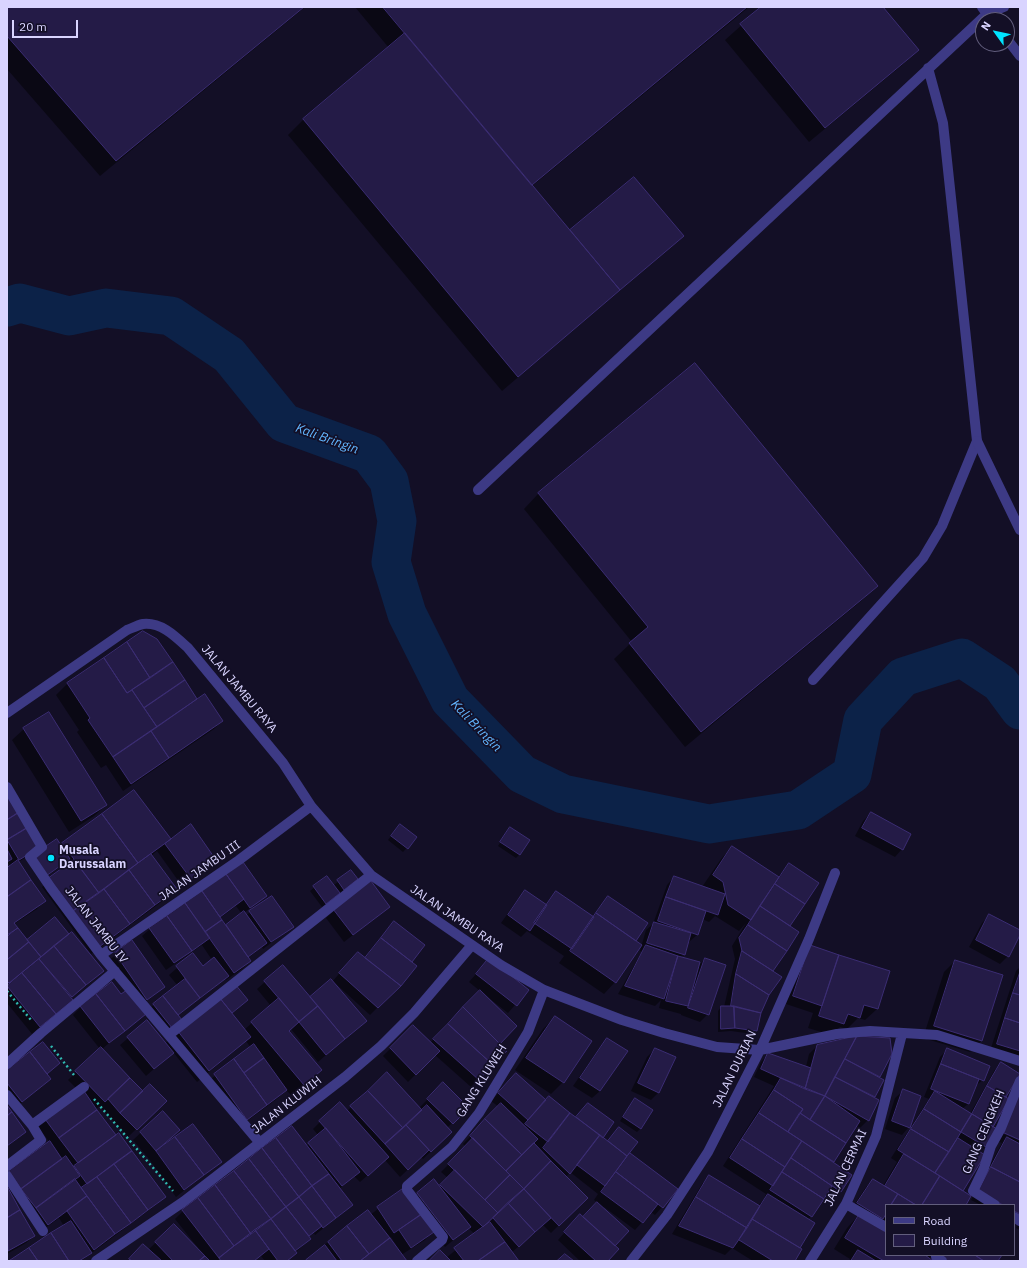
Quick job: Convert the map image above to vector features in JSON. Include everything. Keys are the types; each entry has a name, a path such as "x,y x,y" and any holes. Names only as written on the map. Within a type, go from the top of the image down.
{"street":[{"path":"992,12 1004,7"},
{"path":"478,490 975,25"},
{"path":"928,68 943,123 977,442 1020,530"},
{"path":"813,680 923,558 942,526 977,442"},
{"name":"JALAN JAMBU RAYA","path":"7,713 127,630 142,624 156,626 172,633 188,648 283,764 312,806 371,875 501,965 544,990 664,1034 717,1047 760,1050 837,1034 870,1031 936,1036 1020,1061"},
{"name":"JALAN JAMBU IV","path":"7,787 42,847 30,857 66,908 101,955 170,1034 260,1143"},
{"name":"JALAN JAMBU III","path":"101,955 239,860 312,806"},
{"name":"JALAN DURIAN","path":"631,1261 667,1215 708,1152 760,1050 809,939 835,873"},
{"path":"170,1034 371,875"},
{"name":"JALAN KLUWIH","path":"96,1261 183,1202 345,1077 381,1046 414,1013 472,945"},
{"path":"7,1064 41,1033 115,971"},
{"name":"GANG KLUWEH","path":"417,1261 442,1240 443,1237 407,1190 407,1186 452,1146 479,1113 528,1032 544,990"},
{"name":"JALAN CERMAI","path":"810,1261 846,1204 876,1136 902,1034"},
{"name":"GANG CENGKEH","path":"993,1204 973,1191 1020,1081"},
{"path":"32,1125 84,1087"},
{"path":"7,1095 41,1138 40,1141 7,1166"},
{"path":"7,1176 43,1232"},
{"path":"846,1204 885,1226"}],"building":[{"path":"7,7 304,7 116,161 7,36"},
{"path":"383,7 747,7 532,185"},
{"path":"761,7 883,7 919,50 825,128 740,24"},
{"path":"405,33 620,290 518,377 303,119"},
{"path":"634,177 684,236 620,290 570,230"},
{"path":"695,363 878,586 701,732 629,643 648,627 538,493"},
{"path":"143,631 157,639 173,662 150,678 127,642"},
{"path":"127,642 150,678 127,693 104,658"},
{"path":"104,658 127,693 132,690 157,727 113,757 88,720 90,718 67,683"},
{"path":"173,662 185,680 144,708 132,690"},
{"path":"185,680 197,699 157,727 144,708"},
{"path":"205,694 223,721 169,758 151,731"},
{"path":"49,712 107,805 81,821 23,728"},
{"path":"151,731 169,758 131,784 113,757"},
{"path":"134,790 171,839 138,863 102,814"},
{"path":"7,796 18,813 7,820"},
{"path":"871,812 911,834 903,850 862,828"},
{"path":"18,813 27,828 7,840 7,820"},
{"path":"102,814 138,863 99,893 62,843"},
{"path":"191,824 216,860 191,879 165,844"},
{"path":"400,824 417,837 408,849 391,836"},
{"path":"510,827 530,840 520,855 500,842"},
{"path":"27,828 39,848 19,860 7,840"},
{"name":"Musala Darussalam","path":"57,839 70,859 46,876 32,856"},
{"path":"732,846 779,877 751,920 728,905 723,882 713,875"},
{"path":"7,849 12,859 7,862"},
{"path":"151,854 177,889 155,905 129,870"},
{"path":"18,860 31,880 7,897 7,868"},
{"path":"74,860 99,893 73,911 49,878"},
{"path":"243,862 267,896 250,908 226,874"},
{"path":"789,863 819,883 805,904 775,884"},
{"path":"129,870 155,905 130,924 104,889"},
{"path":"351,870 358,879 344,890 337,880"},
{"path":"226,874 244,899 220,917 202,891"},
{"path":"327,876 340,893 326,904 313,886"},
{"path":"674,876 725,894 718,915 666,897"},
{"path":"31,880 46,901 14,923 18,928 7,935 7,897"},
{"path":"371,881 390,907 353,935 333,909"},
{"path":"775,884 805,904 790,926 760,906"},
{"path":"104,889 130,924 99,947 73,911"},
{"path":"525,890 547,905 530,931 508,915"},
{"path":"202,891 222,920 205,932 185,903"},
{"path":"556,891 594,917 572,949 534,923"},
{"path":"272,896 294,927 271,942 249,911"},
{"path":"608,896 648,923 636,941 596,913"},
{"path":"666,897 706,911 698,935 658,921"},
{"path":"185,903 210,938 192,951 167,916"},
{"path":"760,906 799,932 787,951 748,925"},
{"path":"244,911 267,943 248,957 226,925"},
{"path":"596,913 642,945 616,983 570,951"},
{"path":"989,914 1020,930 1020,935 1009,957 976,940"},
{"path":"167,916 192,951 174,963 149,928"},
{"path":"55,917 69,934 41,957 27,940"},
{"path":"222,920 251,961 234,973 205,932"},
{"path":"394,921 425,945 412,962 381,938"},
{"path":"654,922 691,933 685,955 647,943"},
{"path":"748,925 787,951 773,971 742,951 739,938"},
{"path":"18,928 29,942 7,960 7,937"},
{"path":"72,932 104,971 86,985 54,946"},
{"path":"381,938 417,966 401,986 365,958"},
{"path":"132,940 165,987 147,1000 115,953"},
{"path":"29,942 41,957 9,983 7,981 7,960"},
{"path":"646,945 678,956 664,999 625,986"},
{"path":"810,945 839,955 822,1006 793,996"},
{"path":"54,946 86,985 72,997 39,959"},
{"path":"742,951 782,977 769,995 736,974"},
{"path":"358,952 401,986 378,1008 339,973"},
{"path":"193,953 203,966 214,957 229,976 200,998 176,966"},
{"path":"839,955 890,971 878,1009 864,1005 860,1018 848,1014 844,1024 819,1016"},
{"path":"678,956 700,962 688,1006 666,1001"},
{"path":"489,958 529,990 517,1006 476,974"},
{"path":"705,958 726,965 709,1015 688,1008"},
{"path":"39,959 73,1000 56,1014 22,973"},
{"path":"955,960 1003,975 982,1041 934,1026"},
{"path":"283,965 318,1006 299,1022 264,981"},
{"path":"1020,972 1020,995 1013,993"},
{"path":"22,973 56,1014 40,1027 7,986"},
{"path":"736,974 769,995 761,1013 731,1006"},
{"path":"185,979 200,998 178,1015 163,996"},
{"path":"331,979 367,1021 345,1039 310,997"},
{"path":"112,982 121,994 127,990 146,1014 125,1031 96,994"},
{"path":"235,984 248,1000 232,1013 219,997"},
{"path":"480,990 517,1026 500,1044 463,1007"},
{"path":"1013,993 1020,995 1020,1023 1005,1018"},
{"path":"96,994 125,1031 109,1043 80,1006"},
{"path":"163,996 182,1020 172,1028 153,1004"},
{"path":"219,997 251,1037 209,1071 177,1030"},
{"path":"279,998 299,1022 289,1031 322,1070 304,1085 251,1022"},
{"path":"318,1006 345,1039 326,1055 299,1022"},
{"path":"721,1006 734,1006 735,1028 721,1029"},
{"path":"734,1006 761,1013 757,1031 735,1028"},
{"path":"463,1007 507,1051 493,1065 448,1024"},
{"path":"555,1016 592,1041 564,1083 526,1058"},
{"path":"1005,1018 1020,1023 1020,1051 997,1044"},
{"path":"147,1020 174,1053 154,1069 127,1037"},
{"path":"448,1024 493,1065 479,1080 433,1039"},
{"path":"413,1025 440,1051 416,1075 390,1048"},
{"path":"857,1036 825,1096 805,1089 817,1045"},
{"path":"857,1036 890,1038 892,1054 880,1077 845,1059"},
{"path":"607,1038 628,1051 600,1091 580,1078"},
{"path":"43,1042 60,1063 47,1074 30,1052"},
{"path":"254,1044 264,1058 244,1073 234,1059"},
{"path":"101,1047 130,1078 105,1102 75,1071"},
{"path":"655,1048 676,1057 659,1093 638,1083"},
{"path":"947,1048 990,1066 984,1081 941,1064"},
{"path":"30,1052 51,1079 22,1102 7,1083 7,1070"},
{"path":"768,1053 811,1068 805,1089 761,1069"},
{"path":"264,1058 287,1090 267,1105 244,1073"},
{"path":"234,1059 267,1105 247,1120 214,1074"},
{"path":"845,1059 884,1080 875,1097 835,1077"},
{"path":"1001,1062 1020,1074 1006,1097 987,1086"},
{"path":"941,1064 979,1079 969,1104 931,1089"},
{"path":"387,1072 422,1110 403,1128 368,1091"},
{"path":"516,1073 546,1100 528,1120 498,1093"},
{"path":"835,1077 879,1100 869,1121 825,1096"},
{"path":"130,1078 143,1091 120,1113 108,1099"},
{"path":"781,1078 825,1096 810,1120 800,1113 803,1109 774,1090"},
{"path":"443,1082 469,1108 453,1124 427,1099"},
{"path":"150,1084 167,1101 137,1130 120,1113"},
{"path":"987,1086 1009,1099 993,1127 972,1114"},
{"path":"903,1089 921,1096 910,1128 892,1121"},
{"path":"774,1090 803,1109 788,1132 759,1113"},
{"path":"84,1091 97,1110 59,1138 45,1119"},
{"path":"368,1091 403,1128 385,1144 350,1106"},
{"path":"935,1091 972,1114 961,1132 924,1109"},
{"path":"1020,1091 1020,1140 1002,1132"},
{"path":"549,1096 570,1113 548,1142 525,1124"},
{"path":"825,1096 860,1121 846,1143 810,1120"},
{"path":"635,1098 653,1110 641,1129 623,1117"},
{"path":"340,1102 389,1157 368,1176 319,1121"},
{"path":"501,1103 538,1139 522,1155 485,1119"},
{"path":"588,1103 614,1122 603,1138 576,1117"},
{"path":"7,1105 12,1112 7,1116"},
{"path":"427,1105 452,1132 431,1152 406,1125"},
{"path":"924,1109 961,1132 949,1152 911,1129"},
{"path":"97,1110 116,1135 78,1163 59,1138"},
{"path":"163,1111 180,1130 156,1151 140,1132"},
{"path":"12,1112 26,1132 7,1146 7,1116"},
{"path":"570,1113 600,1135 570,1174 543,1148"},
{"path":"759,1113 802,1141 785,1167 742,1139"},
{"path":"800,1113 846,1143 834,1162 788,1132"},
{"path":"972,1114 997,1129 986,1147 961,1132"},
{"path":"485,1119 522,1155 506,1171 470,1136"},
{"path":"193,1124 222,1162 204,1175 175,1137"},
{"path":"406,1125 429,1150 408,1170 385,1144"},
{"path":"292,1126 329,1174 312,1186 276,1138"},
{"path":"619,1127 638,1142 627,1156 608,1141"},
{"path":"326,1128 360,1172 342,1186 308,1143"},
{"path":"911,1129 949,1152 935,1173 898,1150"},
{"path":"119,1133 132,1151 87,1184 74,1166"},
{"path":"600,1135 627,1156 605,1186 577,1165"},
{"path":"175,1137 204,1175 184,1190 156,1151"},
{"path":"1007,1137 1020,1144 1020,1182 991,1167"},
{"path":"276,1138 312,1186 299,1197 262,1148"},
{"path":"473,1138 510,1175 485,1200 448,1164"},
{"path":"958,1138 985,1155 963,1191 935,1173"},
{"path":"742,1139 785,1167 773,1186 730,1158"},
{"path":"50,1141 62,1159 21,1189 9,1171"},
{"path":"802,1141 852,1175 841,1192 791,1158"},
{"path":"534,1143 551,1161 524,1189 506,1171"},
{"path":"262,1148 299,1197 286,1207 249,1159"},
{"path":"132,1151 166,1197 148,1210 114,1164"},
{"path":"630,1153 678,1189 663,1208 616,1172"},
{"path":"904,1154 940,1176 923,1204 914,1204 885,1186"},
{"path":"66,1156 80,1176 36,1208 21,1189"},
{"path":"791,1158 832,1186 824,1199 782,1172"},
{"path":"249,1159 286,1207 271,1219 234,1171"},
{"path":"551,1161 588,1198 559,1226 524,1189"},
{"path":"114,1164 148,1210 131,1223 97,1177"},
{"path":"991,1167 1020,1182 1020,1214 1015,1212 1015,1204 1001,1204 978,1192"},
{"path":"455,1170 498,1213 483,1227 440,1185"},
{"path":"234,1171 271,1219 251,1234 215,1185"},
{"path":"616,1172 658,1204 643,1223 601,1192"},
{"path":"782,1172 824,1199 812,1217 770,1190"},
{"path":"329,1174 353,1205 336,1218 312,1186"},
{"path":"510,1175 524,1189 498,1213 485,1200"},
{"path":"709,1175 760,1206 747,1228 696,1197"},
{"path":"940,1176 971,1196 967,1204 923,1204"},
{"path":"97,1177 131,1223 115,1234 81,1188"},
{"path":"75,1179 87,1196 48,1225 36,1208"},
{"path":"434,1179 471,1227 453,1240 417,1193"},
{"path":"873,1179 898,1194 892,1204 885,1204 885,1216 883,1219 857,1203"},
{"path":"215,1185 251,1234 234,1246 198,1198"},
{"path":"7,1186 20,1210 7,1218"},
{"path":"312,1186 336,1218 323,1228 299,1197"},
{"path":"404,1188 422,1214 394,1233 377,1207"},
{"path":"524,1189 551,1218 535,1232 508,1203"},
{"path":"768,1194 815,1223 800,1248 752,1219"},
{"path":"898,1194 914,1204 892,1204"},
{"path":"87,1196 115,1234 94,1250 67,1211"},
{"path":"299,1197 322,1226 309,1236 286,1207"},
{"path":"696,1197 747,1228 733,1248 679,1226"},
{"path":"198,1198 234,1246 219,1258 182,1210"},
{"path":"597,1202 629,1231 615,1246 583,1217"},
{"path":"508,1203 535,1232 519,1247 493,1218"},
{"path":"286,1207 311,1239 295,1251 271,1219"},
{"path":"20,1210 35,1236 8,1251 7,1218"},
{"path":"368,1210 390,1238 369,1254 347,1226"},
{"path":"422,1214 434,1232 411,1248 399,1230"},
{"path":"580,1214 619,1249 608,1261 596,1261 564,1232"},
{"path":"859,1215 885,1230 885,1256 926,1256 933,1261 884,1261 845,1238"},
{"path":"271,1219 297,1253 287,1261 278,1261 255,1230"},
{"path":"752,1219 802,1249 795,1261 773,1261 739,1240"},
{"path":"71,1221 92,1253 79,1261 69,1261 51,1233"},
{"path":"490,1222 505,1242 478,1261 464,1261 454,1248"},
{"path":"174,1224 205,1256 199,1261 173,1261 155,1242"},
{"path":"347,1226 369,1254 360,1261 342,1261 328,1242"},
{"path":"255,1230 269,1249 254,1261 221,1261 219,1258"},
{"path":"51,1233 69,1261 38,1261 29,1248"},
{"path":"390,1238 407,1261 360,1261 369,1254"},
{"path":"505,1242 519,1261 478,1261"},
{"path":"143,1244 162,1261 132,1261 129,1259"},
{"path":"325,1245 337,1261 306,1261 306,1260"},
{"path":"29,1248 38,1261 9,1261"},
{"path":"440,1250 451,1261 429,1261"},
{"path":"858,1250 876,1261 851,1261"},
{"path":"565,1254 574,1261 557,1261"},
{"path":"205,1256 210,1261 199,1261"},
{"path":"940,1256 976,1256 984,1261 945,1261"},
{"path":"976,1256 1001,1256 998,1261 984,1261"}],"waterway":[{"name":"Kali Bringin","path":"7,307 20,303 69,316 106,308 171,316 229,355 284,423 369,454 389,481 397,521 391,562 407,614 450,700 522,774 563,794 709,824 798,810 852,774 863,720 903,677 962,658 1000,683 1020,710"}],"place":[{"name":"Musala Darussalam","path":"51,858"}]}
